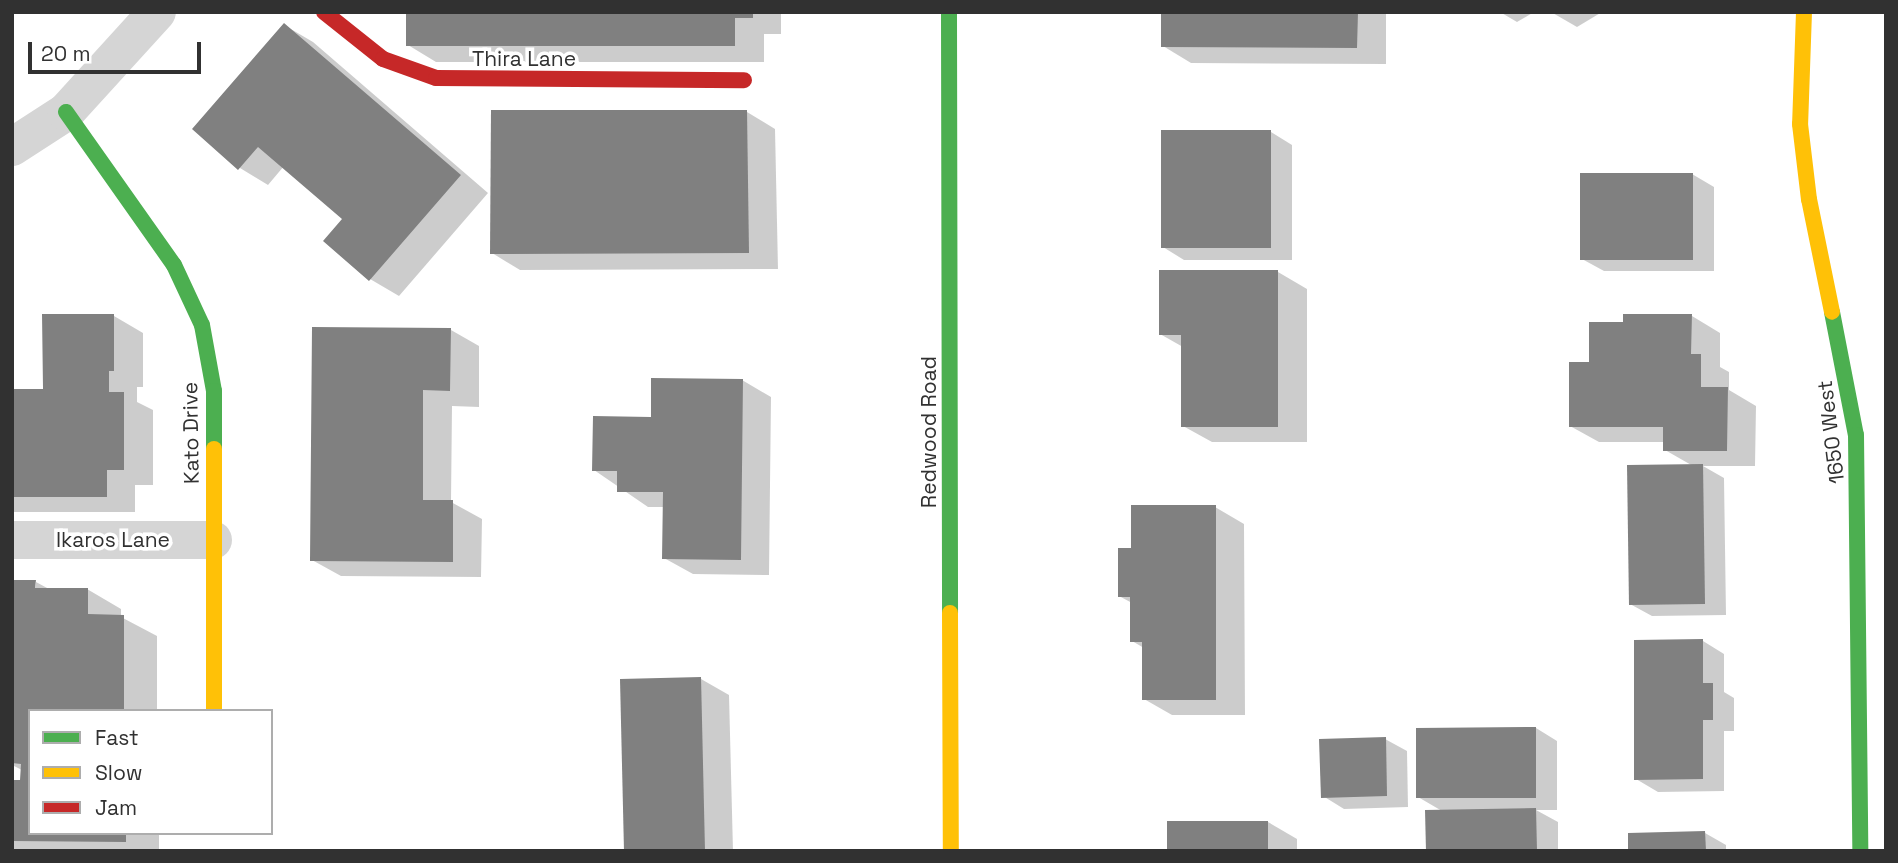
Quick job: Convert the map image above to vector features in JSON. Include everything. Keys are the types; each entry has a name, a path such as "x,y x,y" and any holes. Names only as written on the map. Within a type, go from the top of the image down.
{"street":[{"path":"12,147 66,112 157,12"},
{"name":"Thira Lane","path":"324,12 383,60 436,78 744,80"},
{"name":"Redwood Road","path":"949,12 951,851"},
{"name":"1650 West","path":"1804,12 1800,124 1809,200 1856,435 1860,514 1860,851"},
{"name":"Kato Drive","path":"66,112 174,265 202,325 214,391 214,709"},
{"name":"Ikaros Lane","path":"12,540 213,540"}],"building":[{"path":"406,12 753,12 753,18 735,18 735,46 406,46"},
{"path":"1161,12 1358,12 1357,48 1161,47"},
{"path":"284,23 461,175 369,281 323,241 342,219 258,147 238,170 192,129"},
{"path":"491,110 747,110 749,253 490,254"},
{"path":"1161,130 1271,130 1271,248 1161,248"},
{"path":"1580,173 1693,173 1693,260 1580,260"},
{"path":"1159,270 1278,270 1278,427 1181,427 1181,335 1159,335"},
{"path":"42,314 114,314 114,371 109,371 109,392 124,392 124,470 107,470 107,497 12,497 12,389 43,389"},
{"path":"1623,314 1692,314 1691,354 1701,354 1701,387 1728,387 1727,451 1663,451 1663,427 1569,427 1569,362 1589,362 1589,322 1623,322"},
{"path":"312,327 451,328 450,391 423,390 423,500 453,500 453,562 310,561"},
{"path":"651,378 743,379 741,560 662,559 663,492 617,492 617,471 592,471 593,416 651,417"},
{"path":"1703,464 1705,604 1629,605 1627,465"},
{"path":"1131,505 1216,505 1216,700 1142,700 1142,642 1130,642 1130,597 1118,597 1118,548 1131,548"},
{"path":"12,580 36,580 35,588 88,588 88,614 124,615 124,709 28,709 28,835 126,835 126,842 12,841 12,780 20,780 21,764 12,763"},
{"path":"1703,639 1703,683 1713,683 1713,720 1703,720 1703,779 1634,780 1634,640"},
{"path":"701,677 705,851 624,851 620,679"},
{"path":"1536,727 1536,798 1416,798 1416,728"},
{"path":"1386,737 1387,796 1321,798 1319,739"},
{"path":"1536,808 1537,851 1426,851 1425,810"},
{"path":"1167,821 1268,821 1268,851 1167,851"},
{"path":"1705,831 1706,851 1628,851 1628,833"}],"traffic: fast":[{"path":"949,12 950,613"},
{"path":"66,112 174,265 202,325 214,391 214,449"},
{"path":"1832,312 1856,435 1860,851"}],"traffic: slow":[{"path":"1804,12 1800,124 1809,199 1832,312"},
{"path":"214,449 214,709"},
{"path":"950,613 951,851"}],"traffic: jam":[{"path":"324,12 383,59 436,78 744,80"}]}
